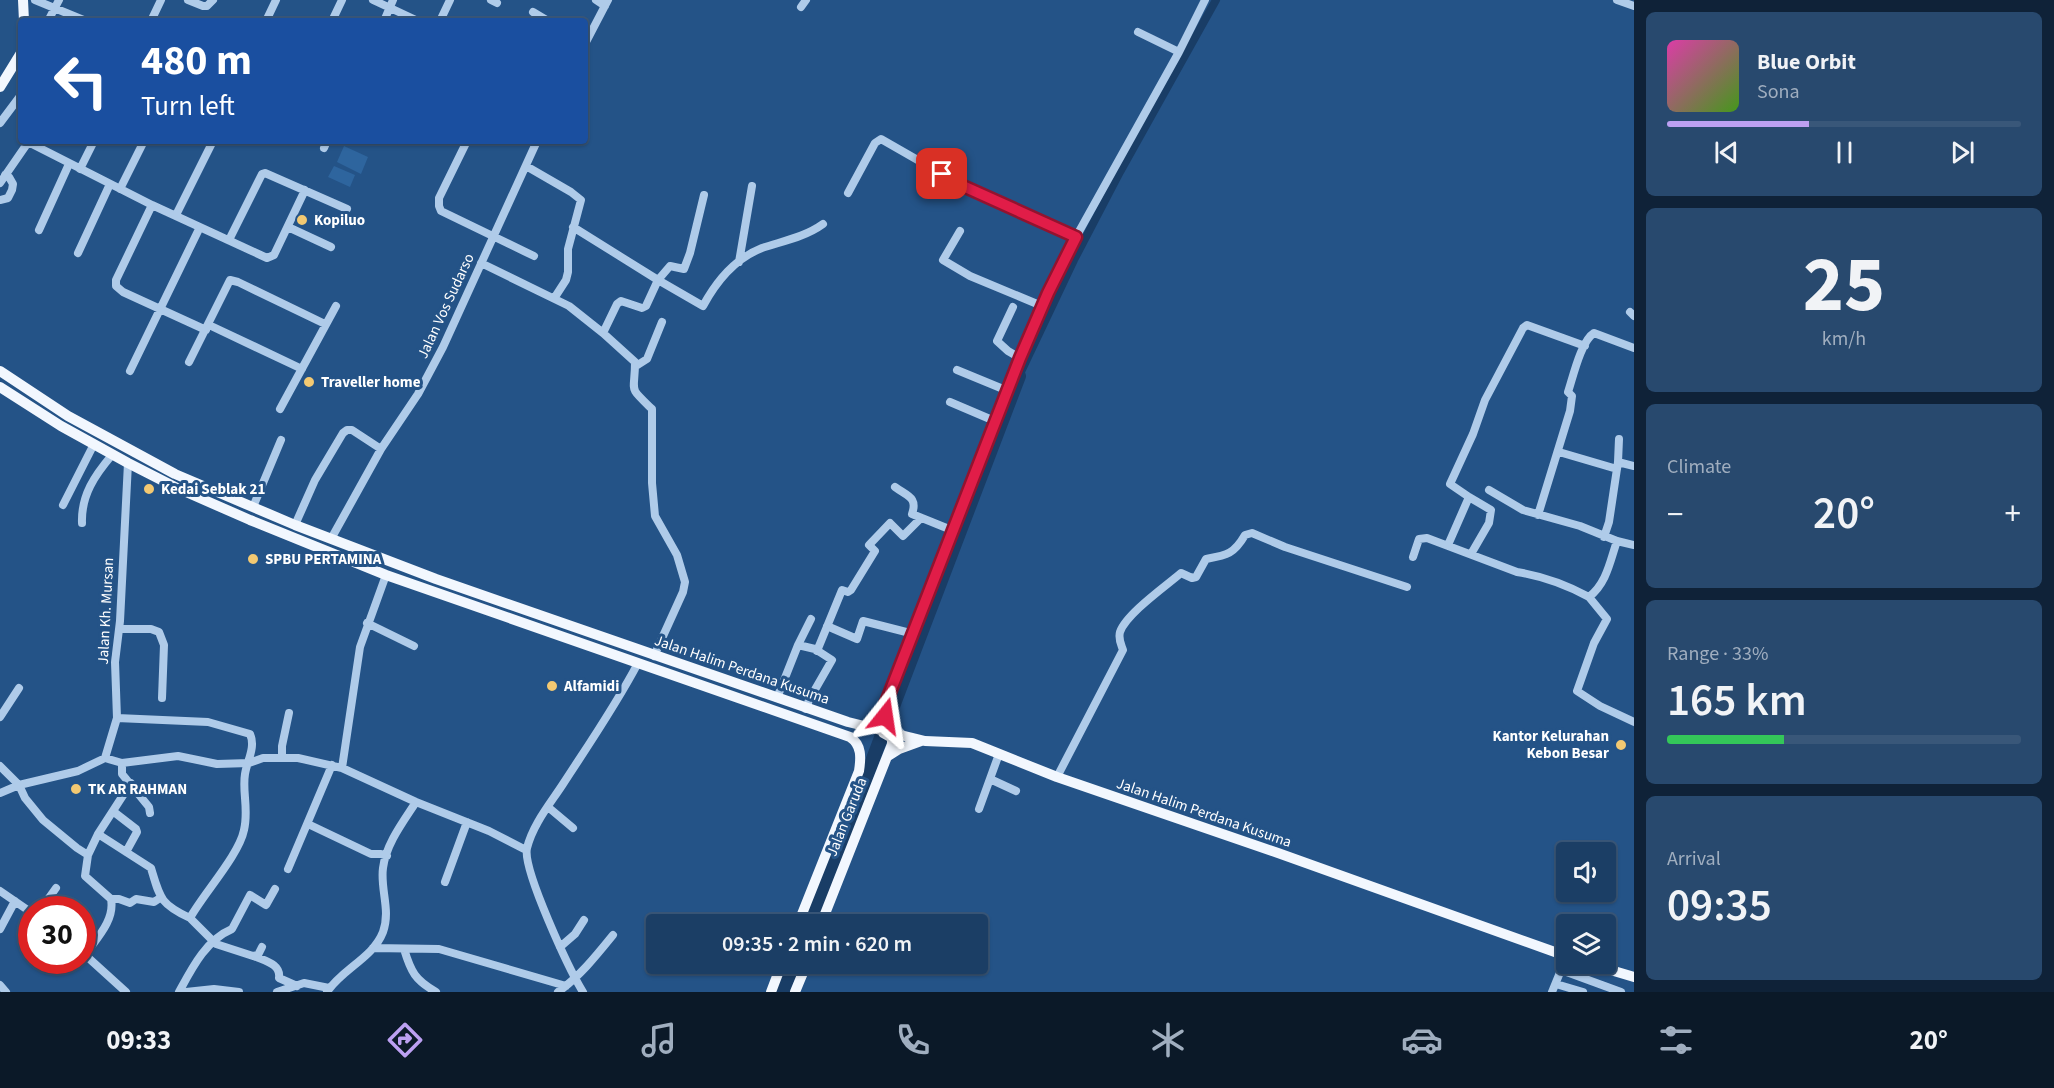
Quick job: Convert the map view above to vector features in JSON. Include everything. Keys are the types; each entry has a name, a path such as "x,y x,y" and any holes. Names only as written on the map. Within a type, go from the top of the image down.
{"main road":[{"path":"23,0 24,18"},
{"path":"0,87 18,59"},
{"name":"Jalan Halim Perdana Kusuma","path":"0,371 68,416 175,474 295,525 469,591 806,709 925,741 972,743 1057,777 1556,953"},
{"name":"Jalan Halim Perdana Kusuma","path":"0,387 112,455 227,511 386,575 557,636 829,728 856,740"},
{"path":"501,616 506,603"},
{"path":"557,636 561,623"},
{"name":"Jalan Garuda","path":"825,914 892,744 892,738 883,730"},
{"name":"Jalan Garuda","path":"802,914 856,782 860,755 856,740"},
{"path":"888,756 911,743 925,741"},
{"path":"1616,972 1634,977"},
{"path":"771,992 778,974"},
{"path":"795,992 802,974"}],"street":[{"path":"35,0 57,4 81,18"},
{"path":"152,18 161,0"},
{"path":"188,0 207,6 213,0"},
{"path":"267,18 276,0"},
{"path":"333,18 342,0"},
{"path":"373,0 391,4 413,18"},
{"path":"441,18 450,0"},
{"path":"588,38 607,3 596,0"},
{"path":"883,730 885,705 954,531 970,481 1042,306 1076,237 1179,52 1205,0"},
{"path":"1617,0 1634,6"},
{"path":"50,18 57,4"},
{"path":"385,18 391,4"},
{"path":"533,12 543,18"},
{"path":"1138,32 1179,52"},
{"path":"0,123 18,99"},
{"path":"848,193 875,143 881,139 963,186 1076,237"},
{"path":"2,179 28,144"},
{"path":"33,144 152,205 264,256 274,255 305,190"},
{"path":"80,169 92,144"},
{"path":"120,189 142,144"},
{"path":"176,215 212,144"},
{"path":"466,144 439,198 441,211 534,256"},
{"name":"Jalan Vos Sudarso","path":"331,539 381,449 418,394 443,347 536,144"},
{"path":"39,230 69,164"},
{"path":"526,166 581,200 568,249 566,280 555,297"},
{"path":"229,240 262,174 268,173 347,209"},
{"path":"0,200 8,198 13,184 9,177 2,179"},
{"path":"78,253 110,183"},
{"path":"739,262 752,186"},
{"path":"603,333 617,304 621,301 642,308 646,306 658,280 670,266 684,269 704,195"},
{"path":"152,205 116,280 119,290 302,369"},
{"path":"573,227 703,306 714,286 739,262 759,249 812,232 823,224"},
{"path":"288,226 331,247"},
{"path":"130,371 200,227"},
{"path":"960,231 943,260 970,276 1042,306"},
{"path":"481,263 555,297 581,315 635,362 632,386 652,409 652,483 655,516 677,555 685,582 683,592 654,656"},
{"path":"189,362 230,280 325,324"},
{"path":"280,409 336,306"},
{"path":"1012,307 997,341 1020,358"},
{"path":"636,366 647,359 662,322"},
{"path":"1471,554 1488,523 1491,510 1450,484 1473,434 1485,400 1523,328 1527,325 1585,346"},
{"path":"1538,515 1559,452 1572,401 1572,394 1568,392 1590,336 1594,333 1634,348"},
{"path":"957,370 1008,391"},
{"path":"950,402 996,422"},
{"path":"295,525 315,480 343,433 352,430 381,449"},
{"path":"1604,537 1609,522 1618,465 1619,439"},
{"path":"253,507 281,440"},
{"path":"63,505 94,444"},
{"path":"1559,452 1618,465 1634,466"},
{"path":"82,523 85,495 101,468 112,455"},
{"name":"Jalan Kh. Mursan","path":"105,758 117,718 115,662 119,629 128,463"},
{"path":"895,487 914,500 912,514 954,531"},
{"path":"1489,490 1523,510 1580,526 1604,537 1634,545"},
{"path":"1448,545 1469,497"},
{"path":"817,651 842,590 848,592 851,590 875,551 869,545 890,523 903,536 920,519"},
{"path":"1057,777 1123,650 1119,640 1120,630 1150,596 1161,592 1181,573 1196,578 1206,559 1227,555 1239,546 1245,535 1252,533 1286,547 1407,587"},
{"path":"1413,557 1419,539 1428,538 1517,572 1532,574 1572,588 1589,597 1607,619 1594,643 1577,691 1600,706 1633,720"},
{"path":"1589,597 1599,589 1604,580 1617,541"},
{"path":"342,768 359,653 367,623 386,575"},
{"path":"777,698 811,619"},
{"path":"827,627 857,639 863,621 914,634"},
{"path":"367,623 414,646"},
{"path":"119,629 151,629 159,632 164,645 162,698"},
{"path":"798,645 817,651 832,660 806,709"},
{"path":"583,992 560,947 539,897 526,850 536,826 638,663"},
{"path":"0,717 19,688"},
{"path":"282,758 282,746 289,713"},
{"path":"117,718 207,722 244,731 250,734 252,739 245,775 248,811 244,834 227,865 201,899 190,918"},
{"path":"979,809 999,754"},
{"path":"0,793 19,785 78,771 105,758 122,763 178,756 217,764 249,763 263,758 298,758 342,768 526,850"},
{"path":"122,763 122,774 149,807 150,813"},
{"path":"288,869 332,765"},
{"path":"0,766 19,785 25,798 38,814 88,855"},
{"path":"990,779 1016,791"},
{"path":"131,783 98,834 88,855 85,876 111,899 130,903 135,899 154,902 160,898"},
{"path":"277,992 304,982 328,990 373,948 382,934 387,918 383,868 390,844 416,802"},
{"path":"548,807 573,828"},
{"path":"114,812 136,829 126,852"},
{"path":"445,882 467,822"},
{"path":"308,824 371,854 387,856"},
{"path":"98,834 151,868 160,898 174,910 190,918 212,942 278,967 279,978 297,986"},
{"path":"50,896 56,888"},
{"path":"179,992 212,942 222,933 232,929 250,895 266,904 275,889"},
{"path":"0,891 18,903"},
{"path":"96,937 111,916 111,899"},
{"path":"0,929 15,901"},
{"path":"560,947 575,934 584,920"},
{"path":"558,992 575,979 613,935"},
{"path":"254,956 262,947"},
{"path":"373,948 439,949 566,986"},
{"path":"404,950 410,969 421,984 436,992"},
{"path":"96,965 126,992"},
{"path":"1559,974 1554,988 1568,987 1583,992"},
{"path":"1568,987 1572,974 1621,992"},
{"path":"1590,992 1594,982"},
{"path":"0,986 6,992"},
{"path":"190,992 214,989 238,992"}],"shaded area":[{"path":"344,146 368,157 361,174 337,162"},
{"path":"334,166 355,175 350,187 328,177"}],"waterway":[{"path":"1019,376 1074,260 1120,172 1216,0"},
{"path":"814,914 1019,376"},
{"path":"782,992 789,974"}],"place":[{"name":"Kopiluo","path":"302,220"},
{"name":"Traveller home","path":"309,382"},
{"name":"Kedai Seblak 21","path":"149,489"},
{"name":"SPBU PERTAMINA","path":"253,559"},
{"name":"Alfamidi","path":"552,686"},
{"name":"Kantor Kelurahan Kebon Besar","path":"1621,745"},
{"name":"TK AR RAHMAN","path":"76,789"}],"route":[{"path":"885,716 885,705 1020,358 1048,293 1076,237 963,186 942,174"}]}
